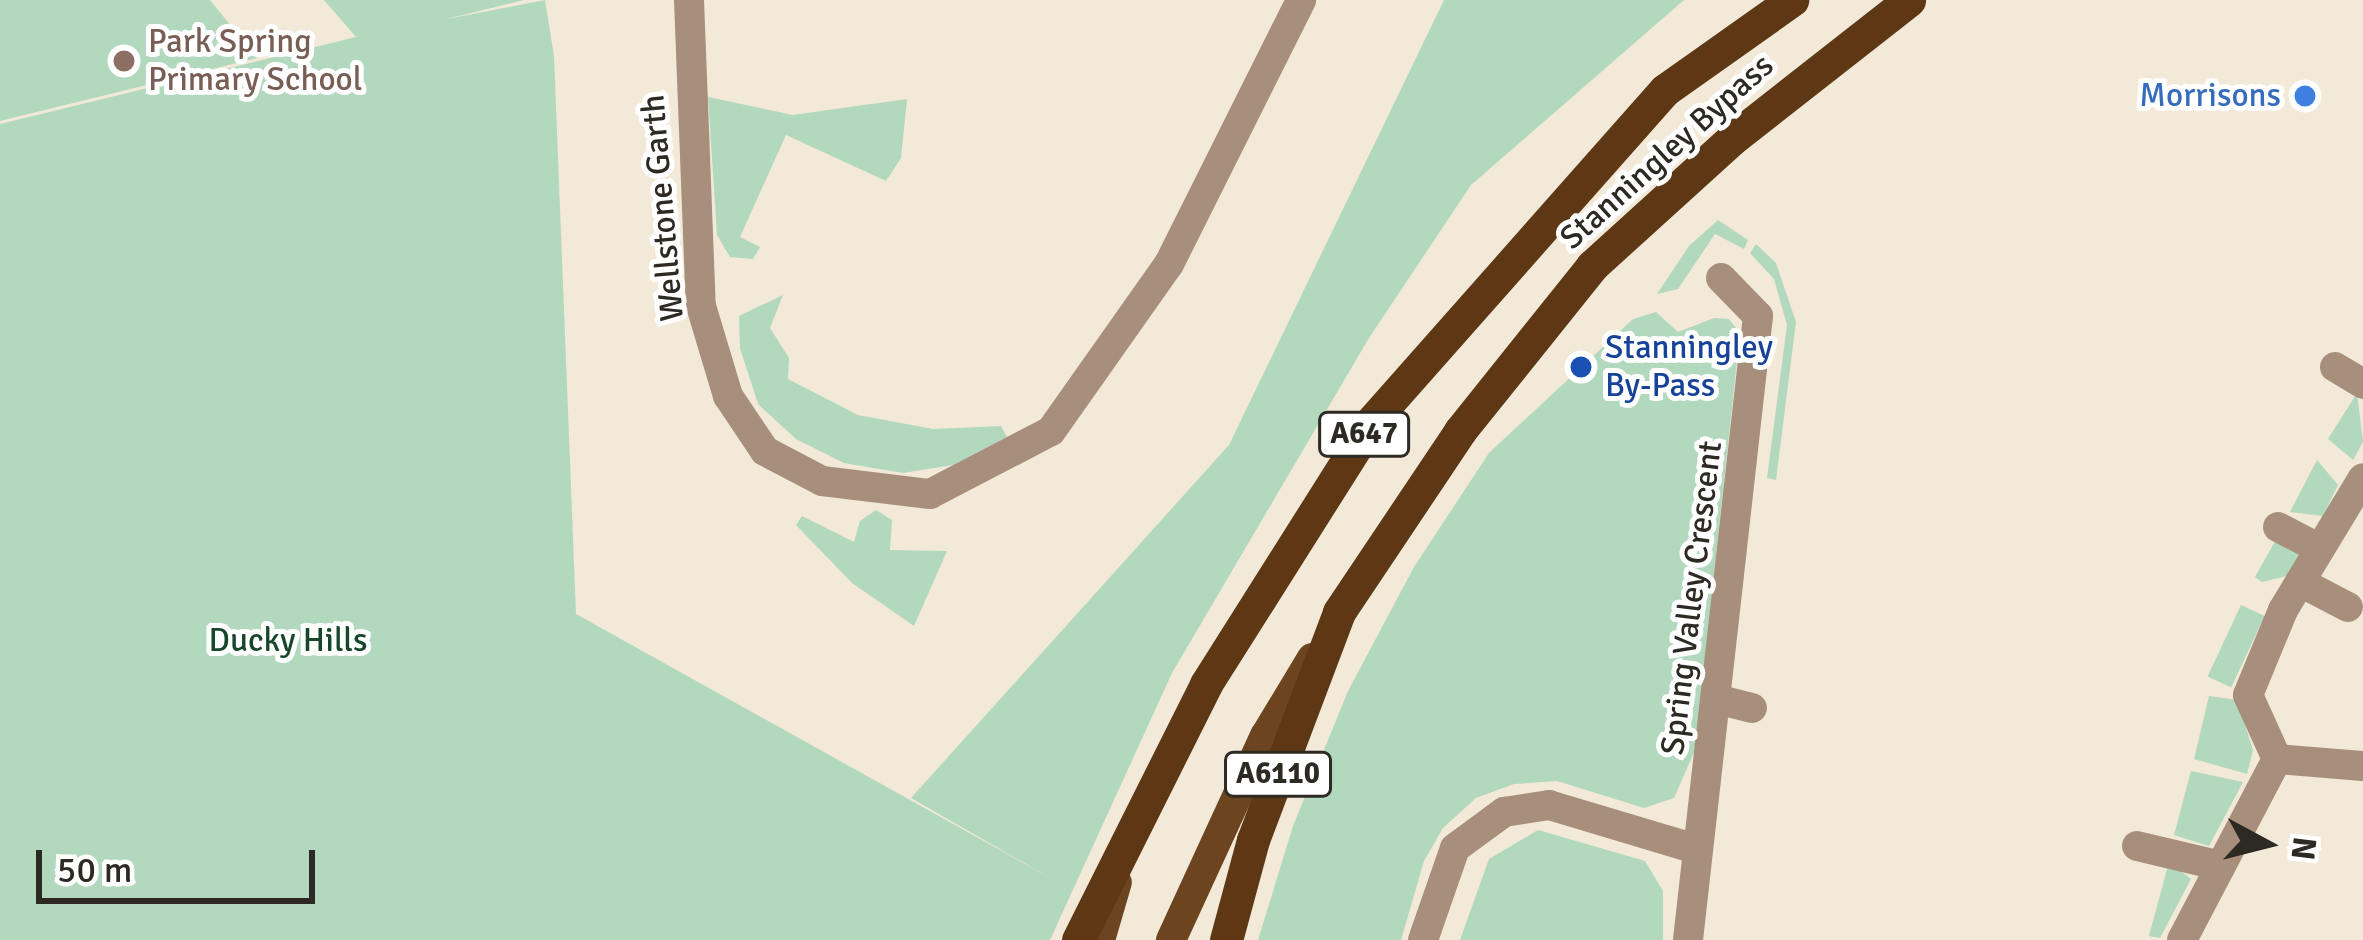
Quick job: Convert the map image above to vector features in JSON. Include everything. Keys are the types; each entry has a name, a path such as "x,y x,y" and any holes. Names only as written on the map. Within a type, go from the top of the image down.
{"highway":[{"name":"A647","path":"1665,90 1758,0"},
{"name":"Stanningley Bypass","path":"1133,827 1206,684 1372,421 1665,90 1792,0"},
{"name":"Stanningley Bypass","path":"1340,612 1460,430 1592,266 1732,139 1909,0"},
{"name":"A6110","path":"1226,940 1253,840 1340,612"},
{"path":"1078,940 1133,827"}],"main road":[{"name":"Stanningley Bypass","path":"1171,940 1265,736 1340,612"},
{"name":"Stanningley Bypass","path":"1100,940 1133,827"}],"street":[{"name":"Wellstone Garth","path":"689,0 701,305 728,396 765,451 822,481 930,494 1051,430 1168,263 1301,0"},
{"name":"Spring Valley Crescent","path":"1688,940 1758,316 1721,278"},
{"path":"2335,367 2363,383"},
{"path":"2277,759 2248,695 2300,582 2363,478"},
{"path":"2278,526 2320,549"},
{"path":"2300,582 2348,607"},
{"path":"1716,699 1752,708"},
{"path":"2277,759 2363,766"},
{"path":"2182,940 2277,759"},
{"path":"1423,940 1455,848 1504,812 1549,805 1696,849"},
{"path":"2137,846 2221,866"}],"green space":[{"name":"Park Spring Primary School","path":"0,0 210,0 257,58 0,121"},
{"name":"Ducky Hills","path":"324,0 524,0 442,20 545,0 554,56 576,614 1052,879 911,798 1229,445 1444,0 1684,0 1471,185 1369,338 1172,673 1050,940 0,940 0,124 356,37"},
{"path":"708,97 793,115 907,99 901,158 886,181 786,135 740,237 760,247 753,259 730,257 717,235"},
{"path":"1718,220 1748,240 1744,249 1715,234 1678,289 1657,294 1689,246"},
{"path":"1756,244 1776,263 1796,322 1776,480 1767,478 1787,325 1774,279 1750,253"},
{"path":"783,295 770,328 789,358 788,379 858,415 933,429 1001,426 1007,437 953,465 903,473 844,463 796,439 758,404 740,348 739,316"},
{"path":"1656,312 1678,332 1714,318 1729,319 1740,333 1695,750 1674,798 1644,808 1557,781 1514,784 1476,798 1443,828 1424,861 1401,940 1258,940 1293,826 1348,691 1414,567 1489,453 1633,319"},
{"path":"2357,393 2363,442 2353,460 2328,439"},
{"path":"2317,460 2338,485 2323,516 2290,512"},
{"path":"876,510 892,520 890,550 947,551 914,626 852,583 796,525 802,516 854,542 860,521"},
{"path":"2278,536 2300,555 2291,575 2262,582 2255,577"},
{"path":"2241,605 2265,616 2231,688 2208,677"},
{"path":"2209,696 2237,700 2253,750 2247,774 2194,759"},
{"path":"2191,771 2243,782 2209,846 2174,835"},
{"path":"1538,830 1645,861 1663,891 1663,940 1460,940 1489,859"},
{"path":"2169,862 2191,879 2160,938 2149,936"}],"place":[{"name":"Park Spring Primary School","path":"124,61"},
{"name":"Morrisons","path":"2305,96"},
{"name":"Stanningley By-Pass","path":"1581,367"}]}
